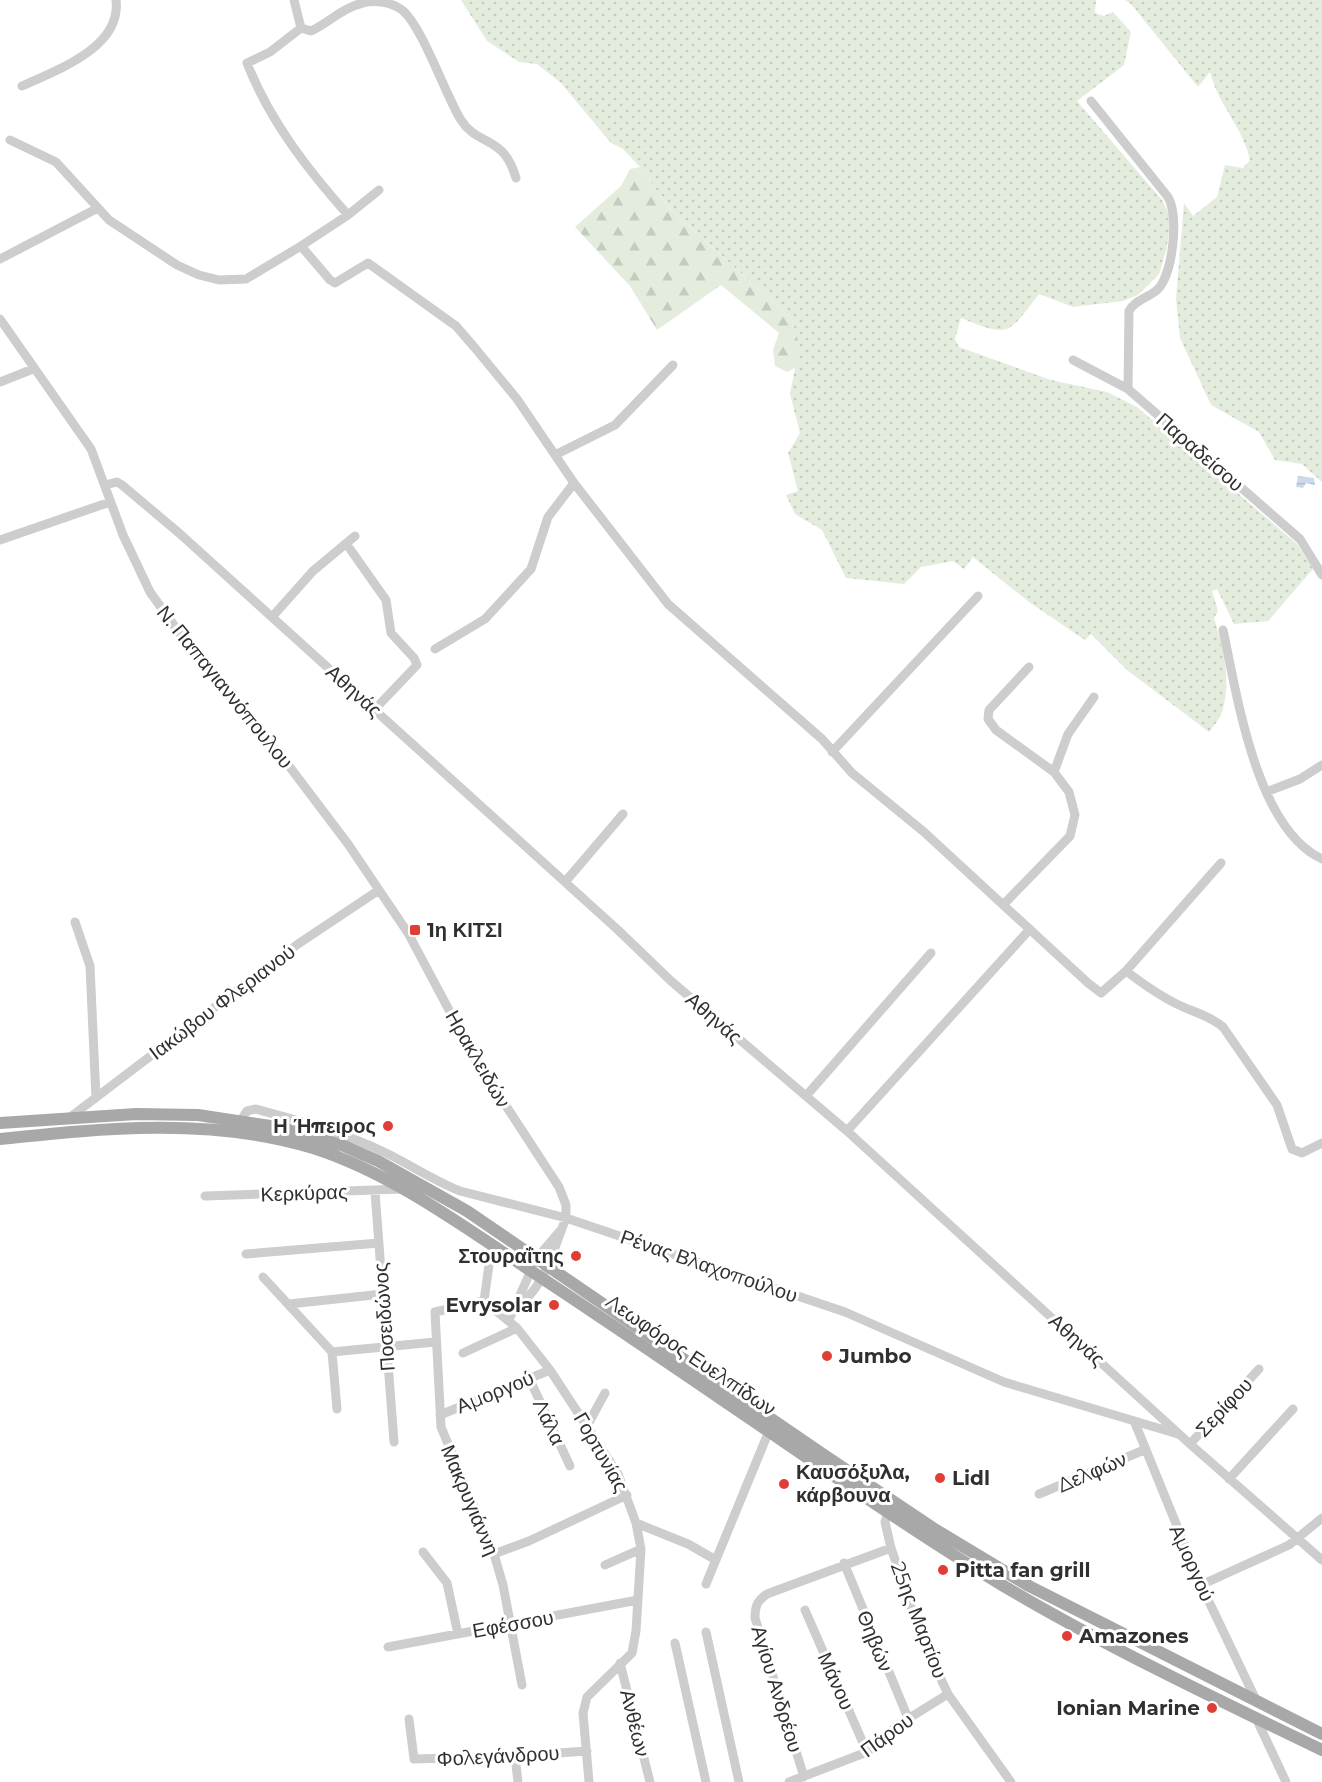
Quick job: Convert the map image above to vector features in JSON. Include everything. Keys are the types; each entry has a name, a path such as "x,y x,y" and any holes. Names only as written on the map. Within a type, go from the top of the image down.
{"main road":[{"name":"Λεωφόρος Ευελπίδων","path":"0,1123 170,1114 241,1120 316,1137 378,1161 467,1211 538,1268 769,1431 1023,1597 1322,1750"},
{"name":"Λεωφόρος Ευελπίδων","path":"0,1139 138,1127 171,1127 240,1133 312,1148 350,1162 403,1189 538,1268 936,1530 1029,1586 1322,1734"}],"street":[{"path":"22,86 67,65 105,36 115,22 116,0"},
{"path":"294,0 301,28"},
{"path":"301,28 310,31 333,20 349,8 364,2 383,3 401,8 438,70 450,102 463,123 504,151 511,162 516,178"},
{"path":"301,28 270,52 247,63 264,98 291,143 316,179 348,215"},
{"path":"1091,101 1168,197 1174,212 1174,230 1163,283 1152,294 1136,302 1129,311 1128,389"},
{"path":"10,140 29,146 57,162 96,209 177,265 199,275 219,280 246,279 348,215 379,190"},
{"path":"0,259 96,209"},
{"path":"301,246 330,280 335,282 341,280 368,263 456,326 517,399 574,483 668,604 822,739 852,773 1004,904 1101,993 1126,970 1221,863"},
{"name":"Ν. Παπαγιαννόπουλου","path":"0,319 91,449 110,502 150,592 196,656 296,774 379,890"},
{"name":"Παραδείσου","path":"1073,360 1128,389 1300,539 1322,575"},
{"path":"555,455 615,425 673,365"},
{"path":"0,382 33,369"},
{"name":"Αθηνάς","path":"105,485 117,482 122,485 272,617 671,981 847,1131 1228,1479 1322,1560"},
{"path":"435,649 486,619 531,569 548,517 574,483"},
{"path":"0,540 110,502"},
{"path":"272,617 313,571 356,537"},
{"path":"350,549 386,600 391,633 414,658 417,665 375,709"},
{"path":"832,752 978,596"},
{"path":"1223,630 1248,744 1266,792 1304,849 1322,859"},
{"path":"1004,904 1070,836 1076,815 1069,792 1054,772 996,730 988,719 989,710 1029,667"},
{"path":"1054,772 1068,734 1094,697"},
{"path":"1266,792 1300,779 1322,765"},
{"path":"565,882 623,814"},
{"name":"Ιακώβου Φλεριανού","path":"69,1118 298,944 379,890"},
{"name":"Ηρακλειδών","path":"379,890 422,958 474,1057 501,1102 559,1187 566,1205 566,1218"},
{"path":"75,922 90,966 96,1098"},
{"path":"847,1131 1030,929"},
{"path":"806,1096 931,953"},
{"path":"1126,970 1148,988 1181,1006 1212,1017 1223,1027 1276,1106 1292,1149 1302,1153 1322,1143"},
{"name":"Ρένας Βλαχοπούλου","path":"241,1120 250,1108 304,1122 385,1153 443,1185 566,1218 845,1312 1004,1382 1181,1435"},
{"name":"Κερκύρας","path":"205,1196 375,1192 403,1189"},
{"name":"Ποσειδώνος","path":"375,1192 394,1442"},
{"path":"509,1320 538,1268 546,1244 561,1229 566,1218"},
{"path":"246,1254 379,1243"},
{"path":"484,1301 492,1243"},
{"path":"263,1277 332,1352 337,1409"},
{"path":"289,1304 383,1294"},
{"name":"Μακρυγιάννη","path":"484,1301 435,1312 440,1415 448,1448 494,1554 503,1585 522,1685"},
{"name":"Γορτυνίας","path":"484,1301 517,1328 550,1370 618,1474 636,1523 641,1549 632,1653 587,1697 583,1713 589,1782"},
{"path":"463,1353 517,1328"},
{"path":"332,1352 435,1342"},
{"name":"Αμοργού","path":"440,1415 550,1370"},
{"name":"Σερίφου","path":"1190,1444 1259,1370"},
{"name":"Λάλα","path":"529,1378 570,1466"},
{"path":"587,1426 605,1394"},
{"path":"1228,1479 1293,1409"},
{"name":"Αμοργού","path":"1135,1423 1144,1450 1201,1585 1256,1700"},
{"path":"706,1584 769,1431"},
{"name":"Δελφών","path":"1040,1494 1144,1450"},
{"path":"494,1554 529,1541 627,1494"},
{"name":"25ης Μαρτίου","path":"889,1510 885,1522 891,1548 922,1639 948,1694 1011,1782"},
{"path":"1201,1585 1298,1540 1322,1518"},
{"path":"636,1523 688,1544 716,1560"},
{"name":"Αγίου Ανδρέου","path":"797,1780 755,1618 758,1600 844,1563 891,1548"},
{"path":"605,1565 641,1549"},
{"path":"423,1551 447,1583 458,1634"},
{"name":"Θηβών","path":"844,1563 908,1718"},
{"name":"Εφέσσου","path":"388,1647 510,1626 638,1600"},
{"name":"Μάνου","path":"805,1610 867,1752"},
{"path":"706,1632 739,1782"},
{"path":"675,1643 706,1782"},
{"name":"Ανθέων","path":"620,1663 650,1782"},
{"name":"Πάρου","path":"797,1780 867,1752 908,1718 948,1694"},
{"path":"1256,1718 1286,1782"},
{"name":"Φολεγάνδρου","path":"410,1719 414,1759 587,1751"},
{"path":"515,1756 518,1782"}],"green space":[{"path":"461,0 1096,0 1095,13 1104,16 1113,12 1131,32 1124,65 1077,101 1162,200 1168,212 1170,227 1159,274 1138,295 1123,301 1073,307 1039,294 1020,318 1007,329 990,328 961,318 955,339 959,347 1051,380 1107,392 1137,407 1297,544 1313,569 1268,621 1234,624 1217,589 1212,591 1218,611 1214,618 1223,652 1226,688 1221,715 1209,732 1127,670 1091,634 1085,640 1029,602 973,557 964,569 953,561 921,567 904,584 846,578 822,530 795,514 786,495 798,491 788,453 800,433 790,394 799,348 792,319 671,210 640,167 623,149 611,143 561,83 537,64 519,62 487,41"},
{"path":"1125,0 1322,0 1322,482 1302,464 1275,460 1259,432 1211,405 1180,338 1176,299 1184,203 1193,216 1217,197 1225,165 1243,168 1250,160 1242,137 1219,95 1210,72 1198,87 1131,4"},
{"path":"640,167 671,210 792,319 800,348 795,368 787,372 775,366 773,350 779,333 721,285 657,330 630,286 575,227 621,186 630,169"}],"water":[{"path":"1298,476 1314,478 1315,485 1306,483 1303,488 1296,487"}],"place":[{"name":"1η ΚΙΤΣΙ","path":"415,930"},
{"name":"Η Ήπειρος","path":"388,1126"},
{"name":"Στουραΐτης","path":"576,1256"},
{"name":"Evrysolar","path":"554,1305"},
{"name":"Jumbo","path":"827,1356"},
{"name":"Lidl","path":"940,1478"},
{"name":"Καυσόξυλα, κάρβουνα","path":"784,1484"},
{"name":"Pitta fan grill","path":"943,1570"},
{"name":"Amazones","path":"1067,1636"},
{"name":"Ionian Marine","path":"1212,1708"}]}
